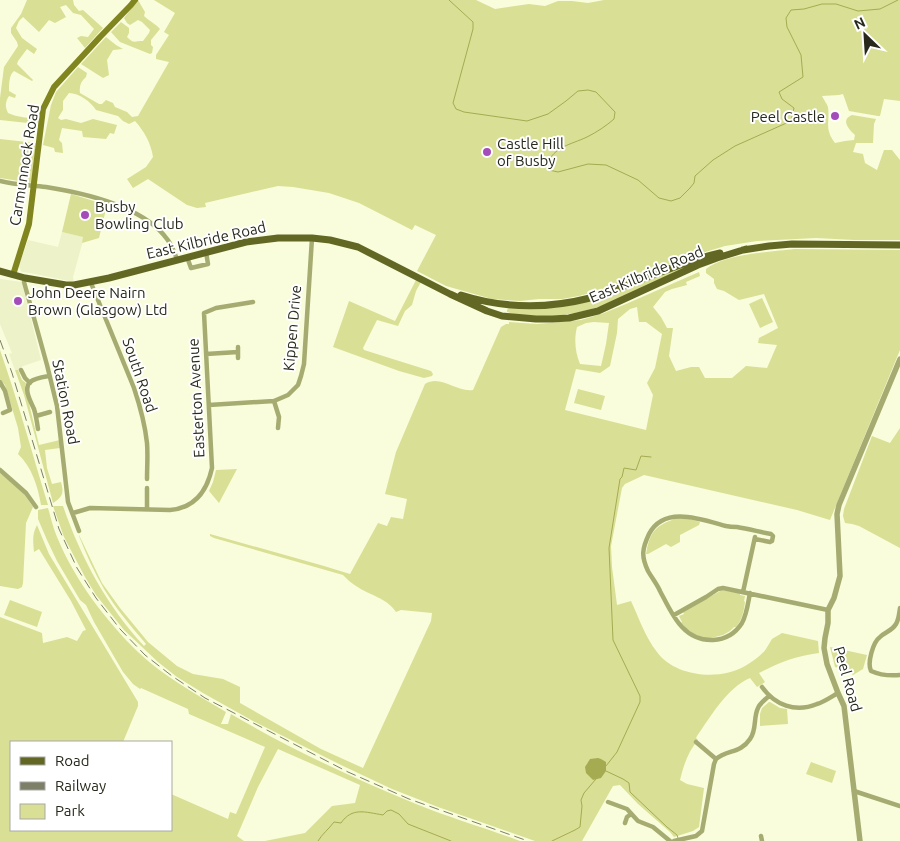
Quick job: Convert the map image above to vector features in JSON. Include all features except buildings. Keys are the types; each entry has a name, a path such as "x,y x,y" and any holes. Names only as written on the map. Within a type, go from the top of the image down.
{"main road":[{"name":"Carmunnock Road","path":"13,275 29,224 43,110 54,87 135,0"},
{"name":"East Kilbride Road","path":"0,271 25,278 74,285 246,242 296,237 312,238 358,247 487,311 502,316 536,319 569,318 584,315 610,306 708,262 746,250"},
{"name":"East Kilbride Road","path":"441,288 476,299 504,304 528,306 554,305 588,298 705,256 725,252 792,244 900,245"},
{"path":"502,316 504,304"}],"street":[{"path":"0,181 102,199 135,213 151,223 163,234 173,249 177,260"},
{"name":"Kippen Drive","path":"209,405 274,401 292,391 298,385 303,371 312,238"},
{"path":"187,257 191,268 208,264 206,252"},
{"name":"Station Road","path":"25,278 24,282 57,406 61,429 66,493 79,531"},
{"name":"South Road","path":"91,282 139,403 147,445 147,480"},
{"name":"Easterton Avenue","path":"73,513 90,508 178,510 192,503 206,488 212,468 204,313 216,308 253,302"},
{"path":"206,354 238,352"},
{"name":"Peel Road","path":"860,841 844,706 825,657 825,638 828,610 834,598 840,576 837,514 839,505 900,359"},
{"path":"21,370 30,383"},
{"path":"38,428 28,394 28,386 35,380 49,376"},
{"path":"0,382 5,391 10,410 2,413"},
{"path":"274,401 279,417 278,428"},
{"path":"36,416 50,412"},
{"path":"0,470 19,486 36,507"},
{"path":"147,488 147,509"},
{"path":"750,593 746,612 741,623 726,637 712,641 702,640 690,635 680,626 645,565 643,552 651,529 667,518 677,516 691,517 773,536 770,542 755,539"},
{"path":"743,592 756,531"},
{"path":"674,615 721,588 828,610"},
{"path":"900,608 898,621 895,626 875,642 869,667 870,671 875,673 891,676 900,675"},
{"path":"762,687 768,696 790,707 804,708 818,704 838,693"},
{"path":"674,841 698,835 703,829 716,760 720,756 739,750 749,742 754,734 758,709 768,696"},
{"path":"696,742 716,760"},
{"path":"854,792 900,806"},
{"path":"608,802 626,809 638,821 653,826 670,841"},
{"path":"625,823 627,817 631,814"}],"shaded area":[{"path":"62,232 84,237 73,277 74,282 22,272 19,266 28,240 58,247"},
{"path":"0,279 22,282 41,360 23,366 18,370 15,370 9,354 12,353 0,324"},
{"path":"598,758 606,762 606,771 601,778 593,780 586,773 585,767 590,759"}],"green space":[{"path":"27,0 73,0 74,5 79,11 83,10 103,28 85,48 77,38 81,36 88,37 94,29 81,15 73,13 66,5 60,7 66,17 55,23 49,20 39,32 23,17 19,21 16,28 22,38 37,49 34,54 27,49 17,64 33,80 14,71 12,73 9,91 16,95 15,98 9,96 6,107 8,113 38,120 37,124 0,120 0,98 4,67 18,46 11,33 11,28 21,14"},
{"path":"138,0 145,12 144,16 160,29 151,40 153,47 150,54 120,42 111,32 121,22 129,28 127,37 131,41 143,41 150,30 138,20 130,25 124,18"},
{"path":"154,0 476,0 495,9 529,4 545,6 558,1 588,3 604,0 900,0 900,101 884,99 880,116 878,116 849,111 843,94 822,96 828,107 828,129 835,143 854,140 855,135 848,128 846,122 848,117 852,115 876,119 873,143 856,143 853,152 863,154 865,163 877,170 884,150 892,150 900,160 900,240 816,238 757,241 725,246 579,296 562,299 520,301 492,299 446,286 417,271 436,235 415,225 412,230 359,203 329,193 278,186 205,203 206,207 197,208 187,205 148,179 133,188 127,179 146,167 153,157 147,138 135,121 129,124 118,116 96,110 84,98 69,93 63,101 63,110 58,118 81,123 93,119 117,125 114,134 110,133 106,139 83,137 82,131 62,128 59,140 62,143 63,153 55,152 54,148 43,145 51,105 56,92 78,67 87,73 81,84 80,93 99,104 106,100 132,117 138,116 169,62 156,59 156,55 169,35 164,32 175,13"},
{"path":"106,37 123,49 113,50 107,60 109,75 103,78 81,64"},
{"path":"0,139 36,143 32,183 0,178"},
{"name":"Busby Bowling Club","path":"71,194 107,205 99,238 82,243 83,237 62,232"},
{"path":"794,249 900,250 900,350 830,520 797,510 644,475 625,484 622,488 611,546 617,605 631,601 642,627 657,652 675,667 698,674 723,674 735,671 754,660 764,652 772,639 782,633 818,641 819,653 788,660 759,673 765,682 757,687 750,678 734,688 720,703 697,736 698,740 687,759 680,780 687,784 704,788 699,827 693,831 674,837 620,785 613,786 582,841 535,841 392,789 253,721 177,677 124,630 96,595 64,537 53,506 63,506 78,544 96,580 118,615 144,646 146,644 104,589 90,563 79,535 102,583 120,608 148,642 177,666 193,674 223,679 240,687 240,703 321,749 363,768 431,621 432,613 401,610 396,612 388,603 356,586 343,575 214,538 210,534 350,574 378,523 387,526 391,517 403,519 407,499 385,494 396,452 425,384 437,381 461,389 473,390 501,327 509,324 509,322 537,324 581,320 604,313 699,272 700,276 686,282 687,285 665,292 653,307 667,328 673,328 669,356 676,371 699,367 705,378 732,378 746,366 767,368 777,345 758,343 759,338 778,328 764,294 739,300 717,289 714,279 706,273 706,269 724,260 736,257","holes":["637,307 639,322 646,322 662,334 655,368 647,383 653,395 646,430 565,410 576,369 600,373 610,366 618,319 630,309","594,322 609,323 601,366 580,364 576,350 577,327","587,763 607,765 593,780"]},
{"path":"691,264 638,292 581,312 541,316 507,312 509,308 553,308 576,304"},
{"path":"416,280 421,282 412,305 405,311 398,326 377,320 363,348 364,350 431,371 432,376 424,378 399,371 333,347 349,301 395,321"},
{"path":"762,298 773,322 760,328 749,304"},
{"path":"0,350 48,505 41,505 34,478 18,454 21,447 18,428 5,385 0,379"},
{"path":"15,370 18,370 22,380 26,383 25,387 39,445 60,440 60,448 45,450 47,468 52,484 61,482 61,497 53,503 24,395"},
{"path":"578,389 605,396 601,410 574,403"},
{"path":"900,428 900,548 859,526 845,523 843,516 872,436 890,443"},
{"path":"237,469 219,503 209,491 216,470"},
{"path":"0,473 22,491 33,507 26,523 23,583 22,587 18,589 0,586"},
{"path":"48,508 54,530 72,568 92,599 114,627 138,652 158,669 226,712 221,724 228,724 231,714 299,751 369,784 429,809 520,841 265,841 305,833 332,806 355,803 360,785 278,749 258,787 237,836 244,841 0,841 0,617 42,633 43,643 67,637 77,641 83,631 86,630 71,601 39,549 34,552 33,541 37,525 49,554 138,702 138,706 123,741 10,741 10,831 172,831 172,794 228,819 230,812 236,814 265,747 189,714 188,709 140,689 133,684 123,672 86,605 80,600 57,561 38,519 38,510"},
{"path":"677,518 686,518 700,522 699,525 680,535 680,542 671,547 666,544 646,554 649,540 655,530"},
{"path":"722,590 740,593 740,595 745,596 745,605 736,627 723,635 707,639 701,638 688,630 681,623 679,616 684,614 683,612"},
{"path":"10,600 42,612 37,627 4,615"},
{"path":"830,647 867,655 863,669 853,675 847,670 835,667"},
{"path":"769,702 780,708 787,709 788,724 760,726 762,708"},
{"path":"811,762 836,771 832,783 806,774"}],"waterway":[{"path":"449,0 473,22 473,29 453,103 456,109 464,112 527,121 548,114 578,91 588,90 596,92 615,112 614,119 591,135 558,150 546,165 549,170 558,172 588,164 606,165 638,180 659,198 671,201 680,198 694,183 695,176 713,160 735,146 791,121 794,108 782,99 779,92 803,77 801,55 787,27 786,18 791,10 822,4 836,4 858,11 880,9 898,0"},
{"path":"606,766 617,752 640,702 640,696 613,640 609,548 620,479 624,468 636,470 641,456 651,457"},
{"path":"606,771 629,783 630,792 678,838"},
{"path":"552,841 580,827 581,800 584,793 596,779"},
{"path":"318,841 334,822 341,823 345,818 354,813 383,815 391,810 399,814 408,824 451,841"}],"railway":[{"path":"0,340 12,373 59,529 77,568 96,598 120,629 145,655 205,698 348,772 409,799 528,841"}],"place":[{"name":"Peel Castle","path":"835,116"},
{"name":"Castle Hill of Busby","path":"487,152"},
{"name":"Busby Bowling Club","path":"85,215"},
{"name":"John Deere Nairn Brown (Glasgow) Ltd","path":"18,301"}]}
